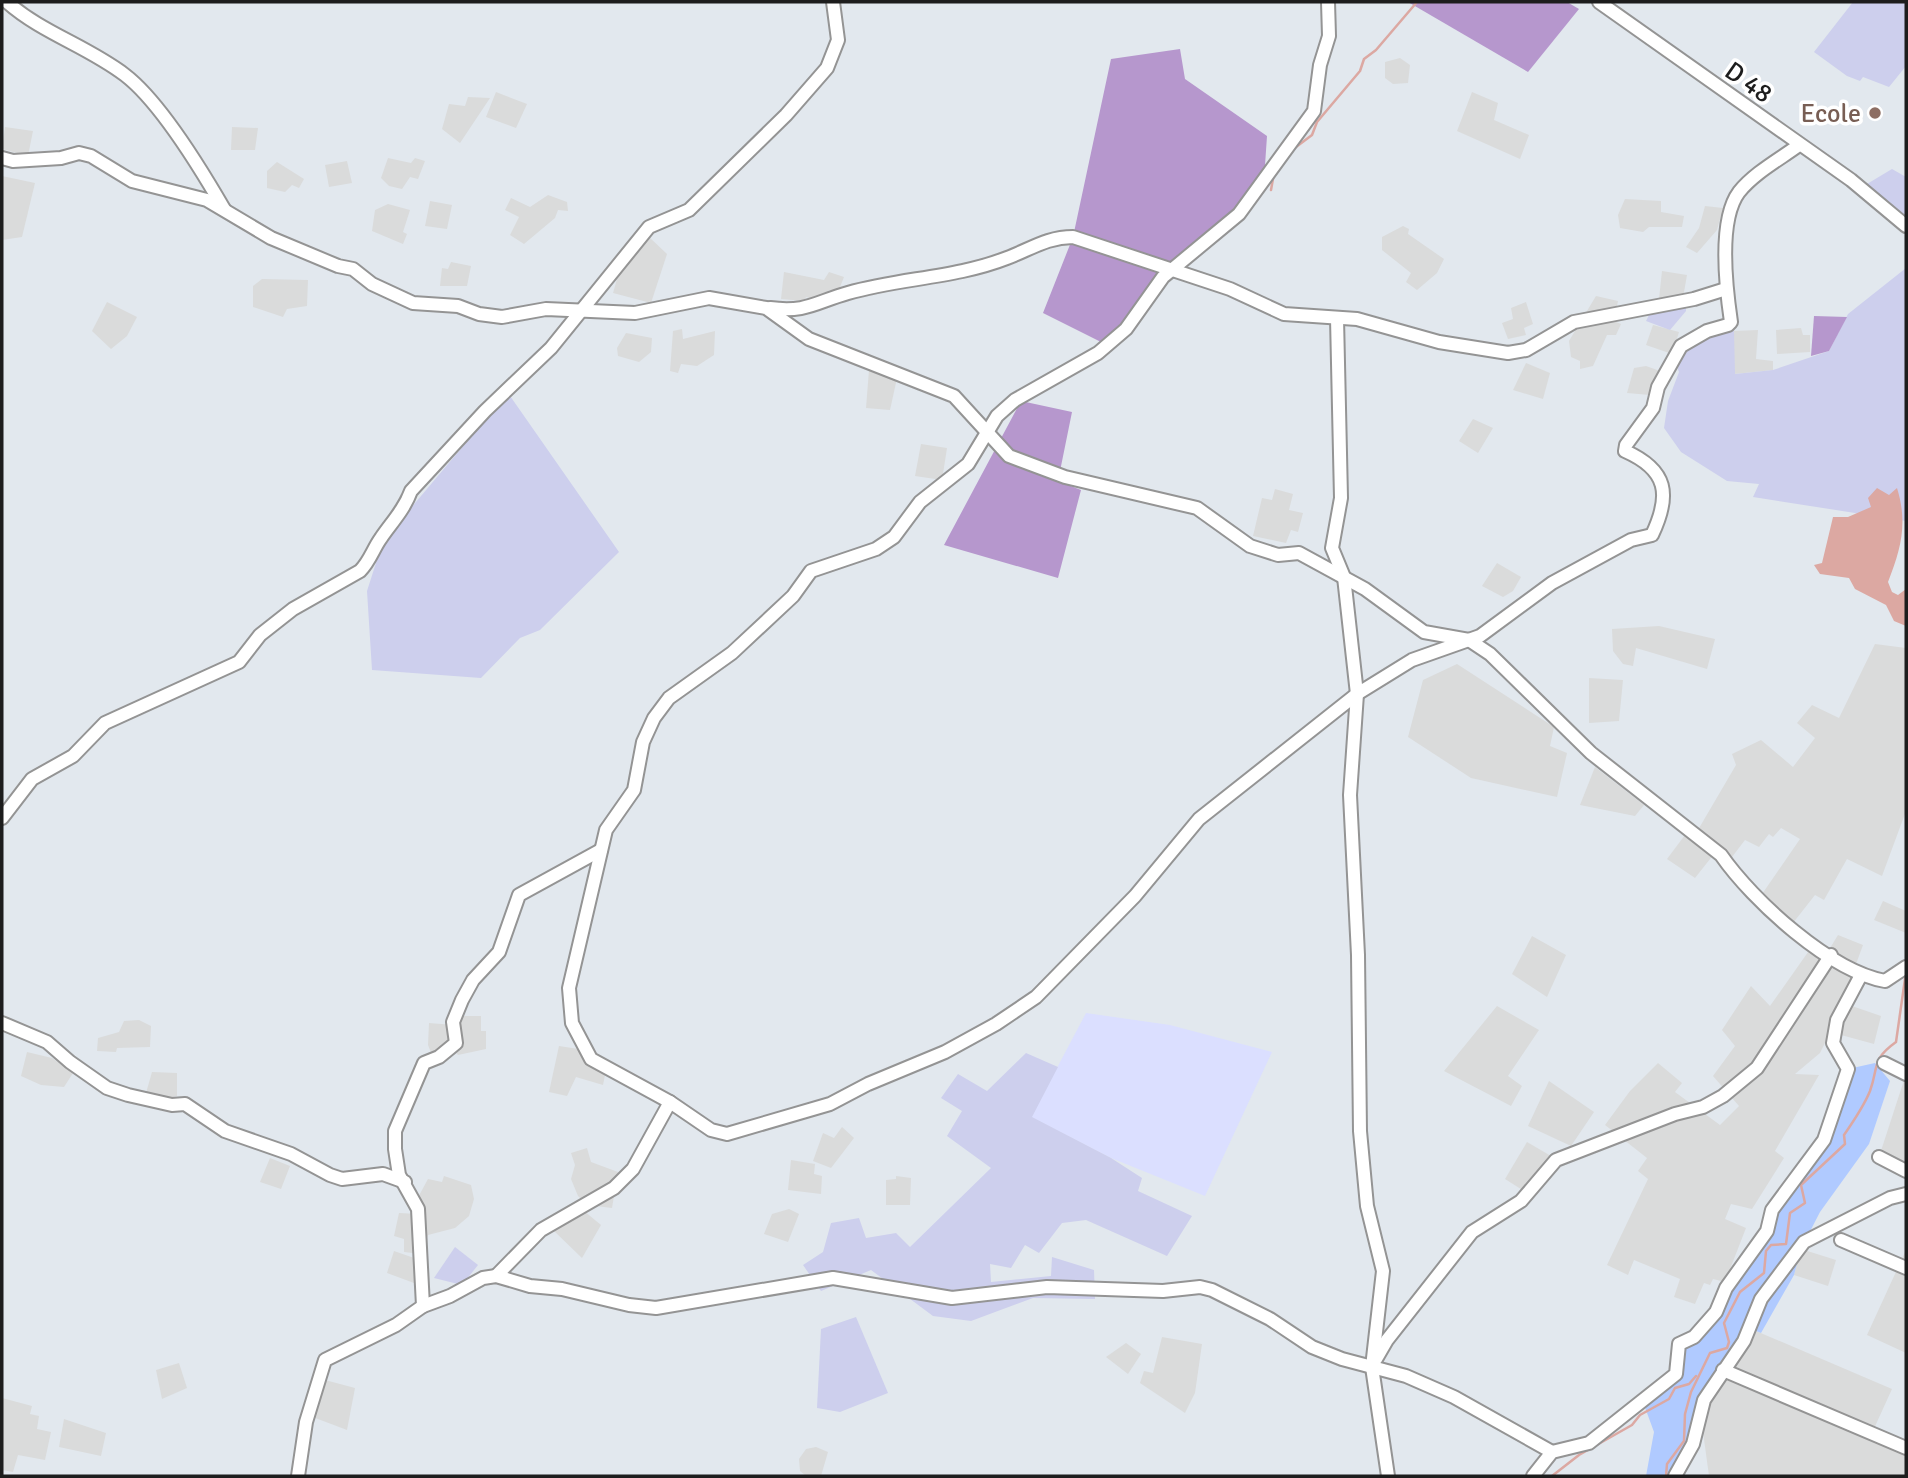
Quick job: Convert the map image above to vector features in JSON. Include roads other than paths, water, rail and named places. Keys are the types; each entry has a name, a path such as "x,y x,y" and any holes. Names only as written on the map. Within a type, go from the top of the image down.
{"street":[{"path":"7,2 44,30 67,38 127,76 183,143 224,209"},
{"path":"2,818 32,779 73,756 105,723 239,662 260,635 293,609 360,571 406,506 411,491 477,419 551,348 649,227 689,210 786,115 827,68 838,40 833,2"},
{"path":"1328,2 1329,36 1320,65 1314,111 1305,127 1238,214 1171,271 1126,329 1098,353 1015,400 997,416 968,464 920,502 894,537 876,549 811,571 793,596 732,653 669,698 654,718 643,742 634,790 606,831 570,976 572,1023 591,1059 670,1102 711,1130 727,1134 830,1104 868,1084 944,1052 996,1024 1036,997 1135,896 1199,819 1357,694 1412,660 1480,636 1552,583 1630,540 1652,535 1664,509 1658,474 1641,458 1625,451 1626,445 1653,408 1658,387 1681,346 1690,339 1728,326 1731,322 1726,289 1727,227 1737,194 1799,145"},
{"name":"D 48","path":"1599,2 1851,180 1906,226"},
{"path":"2,158 13,161 61,158 79,153 91,156 132,181 207,200 271,238 338,266 353,269 372,284 413,303 457,306 479,314 502,317 546,309 635,313 709,298 786,310 814,307 847,293 963,271 1007,258 1053,237 1073,237 1230,289 1284,314 1357,319 1439,342 1508,353 1526,350 1574,322 1694,299 1726,289"},
{"path":"766,308 809,339 954,396 1009,456 1065,477 1197,508 1250,546 1278,555 1299,553 1344,577 1424,632 1469,640 1490,654 1591,754 1721,855 1735,875 1798,936 1861,975 1885,981 1906,967"},
{"path":"1337,318 1340,498 1332,548 1344,577 1357,694 1350,794 1358,955 1360,1131 1367,1206 1383,1271 1372,1367 1388,1476"},
{"path":"424,1306 421,1226 418,1209 399,1174 395,1130 424,1063 446,1053 456,1043 453,1022 462,1000 473,980 499,952 519,895 601,850"},
{"path":"1372,1367 1387,1340 1472,1232 1521,1201 1556,1160 1675,1114 1703,1107 1723,1096 1757,1068 1831,955"},
{"path":"1533,1476 1552,1452 1589,1443 1676,1374 1679,1344 1694,1337 1716,1312 1726,1288 1767,1231 1772,1210 1824,1140 1848,1069 1833,1043 1837,1020 1861,975"},
{"path":"2,1023 47,1042 107,1088 139,1098 185,1104 225,1131 291,1154 342,1179 383,1174 405,1182"},
{"path":"1884,1063 1906,1074"},
{"path":"496,1276 541,1230 614,1188 633,1169 670,1102"},
{"path":"1879,1157 1906,1171"},
{"path":"1675,1476 1693,1444 1704,1400 1744,1341 1761,1300 1804,1242 1878,1203 1906,1194"},
{"path":"1841,1240 1906,1268"},
{"path":"298,1476 306,1422 326,1360 396,1325 424,1306 450,1296 483,1278 496,1276 530,1286 562,1289 629,1305 656,1308 833,1278 953,1298 1047,1287 1152,1291 1200,1287 1212,1290 1270,1319 1312,1347 1406,1376 1454,1397 1552,1452"},
{"path":"1723,1370 1906,1448"}],"waterway":[{"path":"1292,150 1312,135 1317,122 1360,71 1364,59 1376,50 1417,2"},
{"path":"1271,190 1274,173"},
{"path":"1666,1476 1667,1464 1684,1441 1685,1414 1691,1392 1710,1353 1727,1348 1729,1342 1724,1323 1740,1292 1764,1273 1766,1251 1771,1245 1786,1244 1790,1213 1805,1203 1801,1185 1845,1144 1844,1135 1868,1097 1879,1059 1896,1042 1906,972"},
{"path":"1552,1476 1579,1455 1632,1425 1640,1415 1669,1399 1675,1388 1689,1384 1696,1376"}],"place":[{"name":"Ecole","path":"1875,113"}]}
